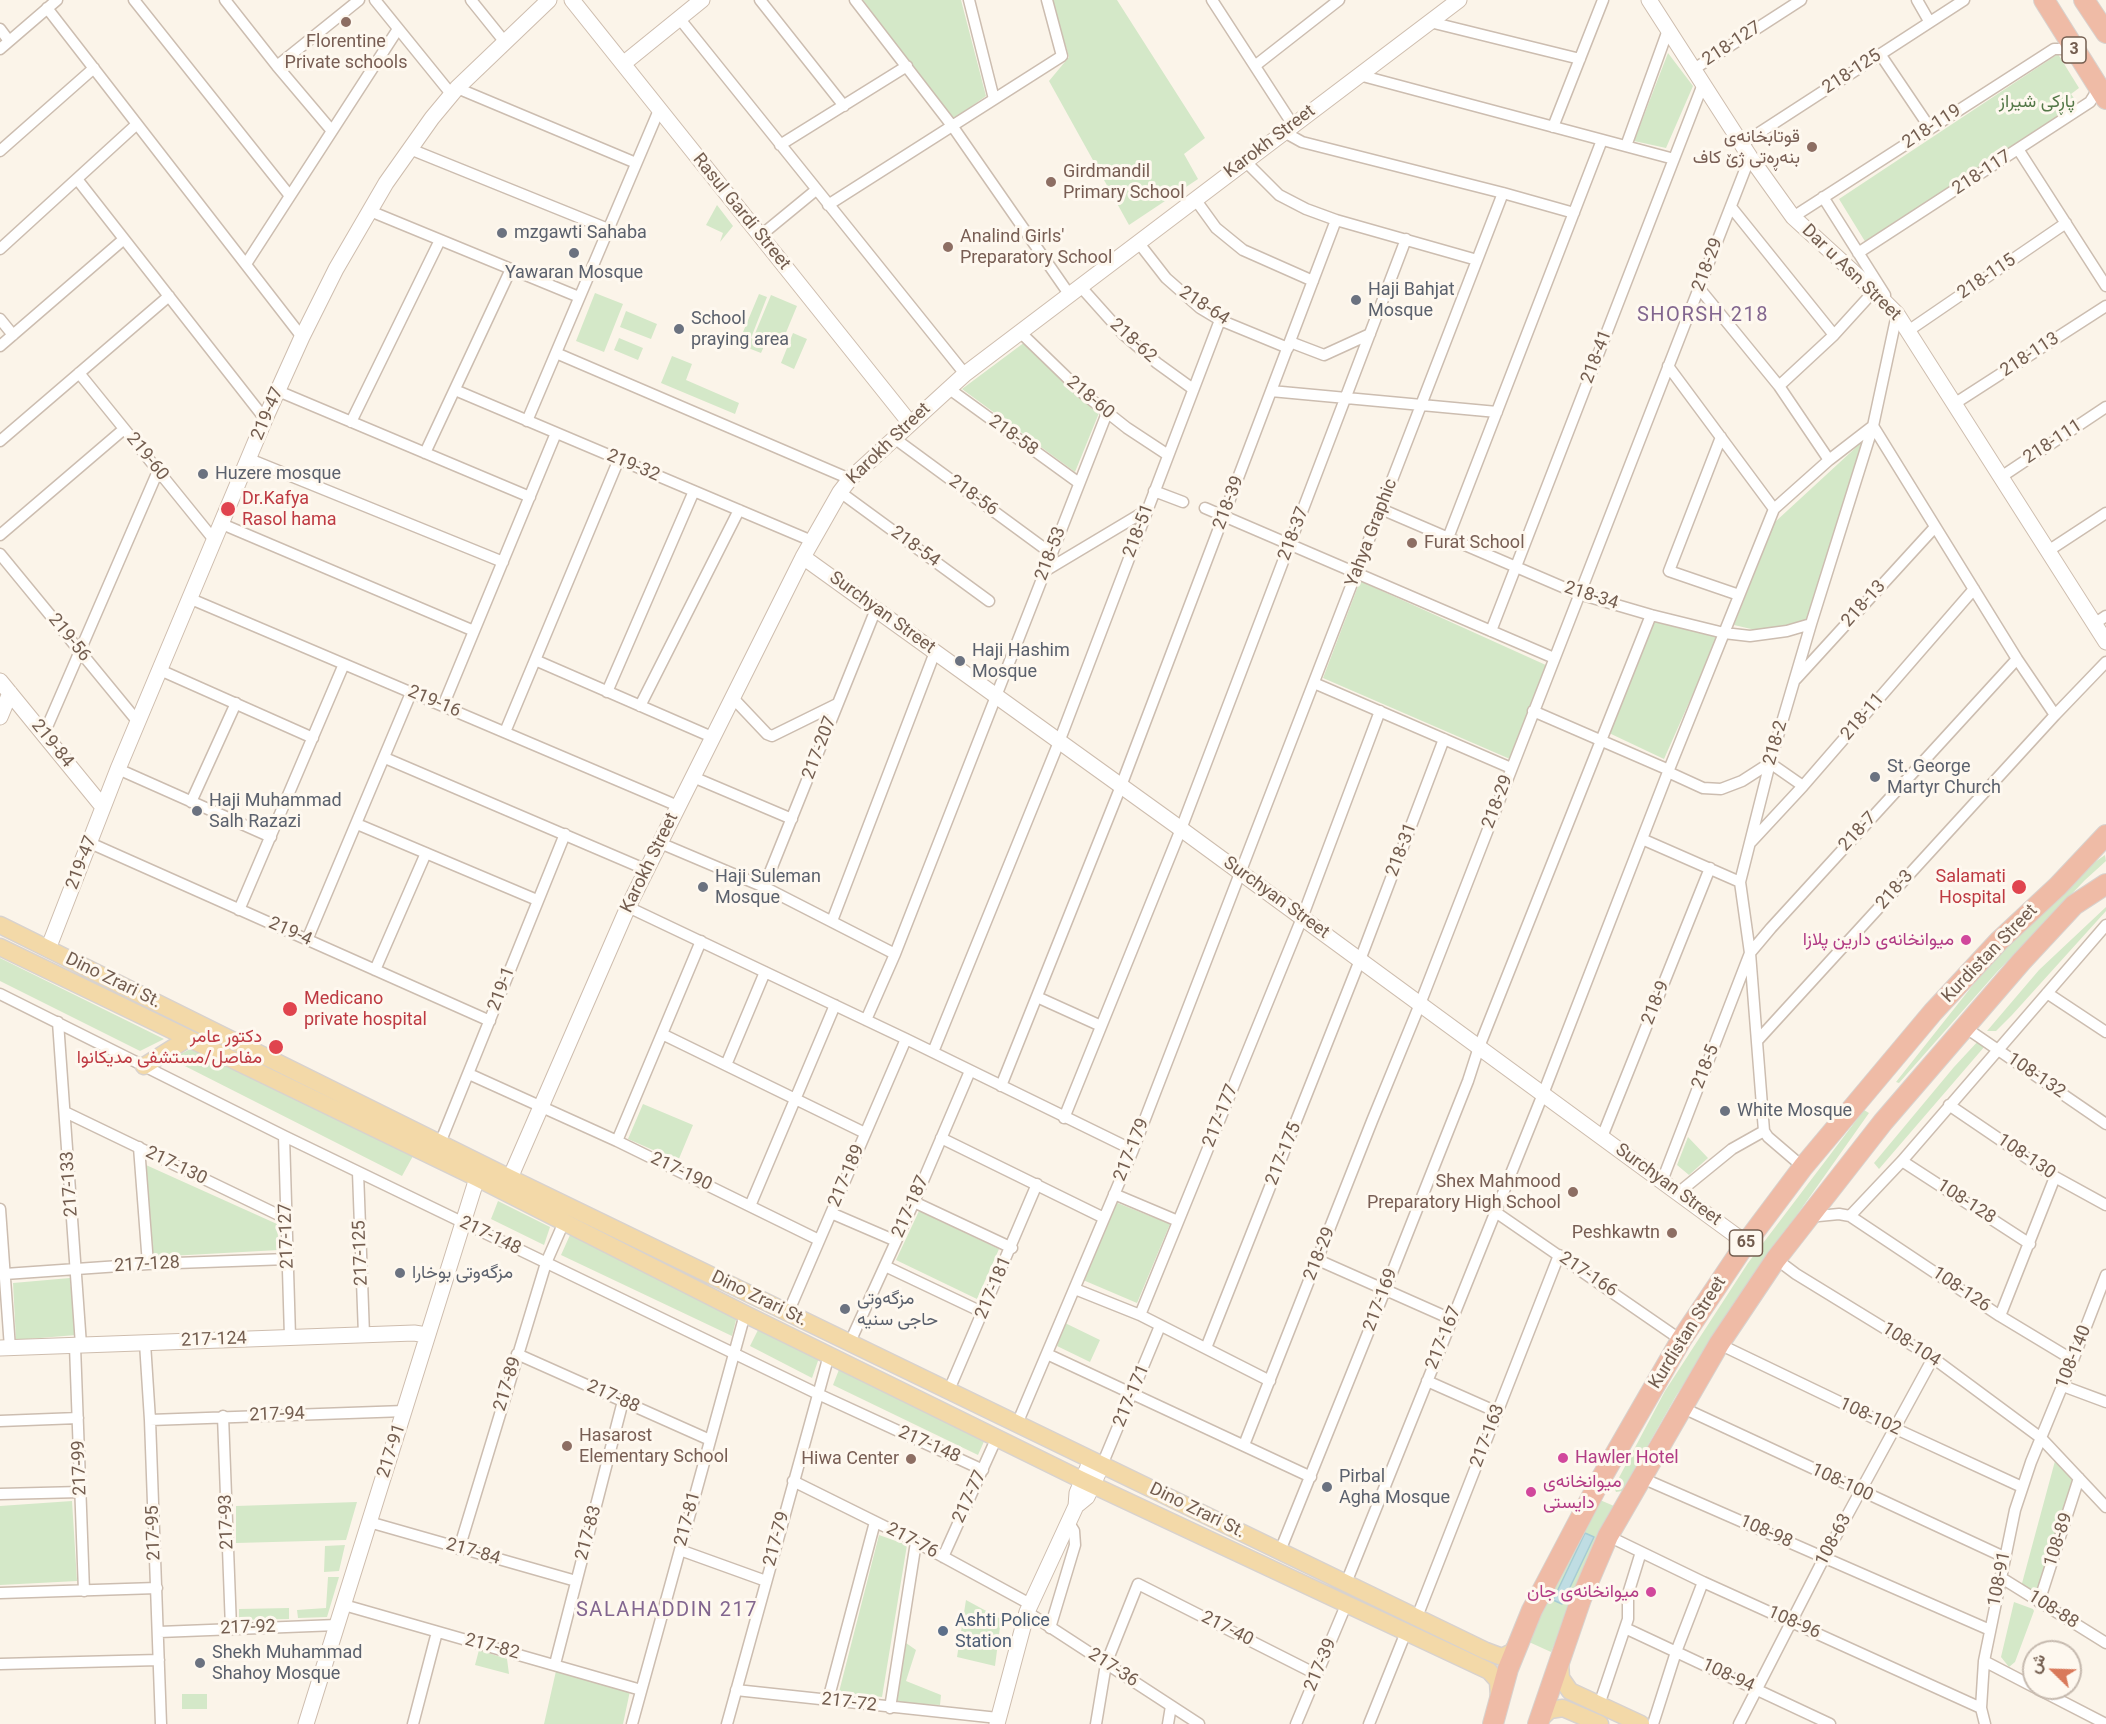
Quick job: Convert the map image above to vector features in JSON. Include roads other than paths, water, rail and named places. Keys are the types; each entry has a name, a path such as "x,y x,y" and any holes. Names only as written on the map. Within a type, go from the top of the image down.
{"highway":[{"name":"3","path":"2044,0 2064,49 2097,95"},
{"name":"3","path":"2084,0 2106,33"},
{"name":"Kurdistan Street","path":"1493,1724 1499,1697 1532,1611 1602,1477 1681,1340 1746,1243 1803,1167 1948,996 1999,941 2058,886 2106,835"},
{"name":"Kurdistan Street","path":"2058,886 2106,847"},
{"name":"Kurdistan Street","path":"1539,1722 1581,1599 1608,1536 1719,1344 1776,1259 1882,1122 2021,962 2106,874"},
{"name":"Kurdistan Street","path":"2074,905 2106,884"},
{"path":"1602,1477 1601,1494 1605,1500 1611,1504 1619,1504 1630,1496"}],"main road":[{"name":"Dino Zrari St.","path":"0,926 510,1178 1485,1651 1502,1657 1512,1652 1518,1644"},
{"name":"Dino Zrari St.","path":"0,947 477,1178 745,1314 1088,1483 1480,1667 1494,1676 1500,1688 1499,1697"},
{"path":"144,1066 187,1039"},
{"path":"1480,1667 1488,1660 1485,1651"},
{"path":"1560,1659 1561,1678 1570,1691 1641,1724"},
{"path":"1569,1710 1572,1701 1581,1696"},
{"path":"1539,1722 1550,1710 1569,1710 1600,1724"}],"street":[{"path":"0,49 57,0"},
{"path":"134,0 290,196"},
{"path":"225,0 332,130"},
{"path":"277,66 359,0"},
{"path":"375,0 454,92 636,163"},
{"path":"471,0 504,41"},
{"name":"219-47","path":"48,949 118,769 265,419 336,269 410,149 454,92 504,41 549,0"},
{"name":"Rasul Gardi Street","path":"572,0 910,423"},
{"path":"622,64 702,0"},
{"path":"760,0 844,106"},
{"name":"218-62","path":"855,0 1075,290 1157,363 1193,389"},
{"path":"969,0 994,99"},
{"path":"828,205 1062,56 1047,0"},
{"path":"1256,65 1339,0"},
{"name":"Karokh Street","path":"510,1178 628,907 803,557 840,492 850,479 965,374 1459,0"},
{"path":"1553,127 1602,2 1590,0"},
{"name":"Dar u Asn Street","path":"1649,0 1746,151 1793,216 1897,314 2048,551 2100,620 2106,642"},
{"name":"218-127","path":"1694,69 1801,0"},
{"path":"1917,0 1929,21"},
{"name":"218-125","path":"1746,151 1880,54 1964,0"},
{"path":"1215,1 1256,65 1289,129 1302,142 1574,213"},
{"path":"47,8 302,337"},
{"path":"679,18 965,374"},
{"path":"1430,22 1580,58"},
{"path":"0,29 9,41"},
{"path":"246,264 398,29"},
{"path":"1626,146 1668,30"},
{"name":"218-119","path":"1793,216 1930,128 2064,49"},
{"path":"1880,54 1930,128"},
{"path":"780,145 907,66"},
{"path":"0,151 94,68"},
{"path":"1359,75 1674,159"},
{"name":"218-41","path":"1491,631 1703,84"},
{"name":"218-117","path":"1858,253 2097,95"},
{"path":"527,421 659,110"},
{"path":"0,249 137,124"},
{"path":"1448,538 1602,140"},
{"path":"410,149 608,229"},
{"path":"2018,149 2106,286"},
{"name":"218-29","path":"1244,1445 1420,1004 1731,207 1746,151"},
{"path":"1245,161 1264,182 1280,195 1306,209 1336,220 1477,260"},
{"path":"77,179 265,419"},
{"path":"760,236 816,190"},
{"name":"Yahya Graphic","path":"1240,873 1503,193"},
{"path":"1823,197 1897,314"},
{"path":"1195,199 1216,228 1243,250 1313,281"},
{"path":"1731,207 1834,335"},
{"path":"370,211 579,297"},
{"name":"218-39","path":"1000,1086 1121,786 1336,220"},
{"name":"218-115","path":"1908,331 2066,223"},
{"path":"0,346 124,239"},
{"name":"218-37","path":"1064,1118 1181,829 1406,239"},
{"path":"351,422 440,240"},
{"name":"218-64","path":"1138,242 1166,278 1200,308 1220,320 1324,355 1370,334"},
{"path":"425,453 511,269"},
{"path":"1699,288 1779,386 1829,460"},
{"path":"1779,386 1834,335 1874,291"},
{"path":"0,441 169,296"},
{"name":"218-113","path":"1954,404 2106,306"},
{"name":"218-2","path":"1764,1131 1750,954 1740,882 1770,762 1810,624 1873,426 1897,314"},
{"path":"0,319 13,335"},
{"name":"218-51","path":"933,1052 1059,742 1220,320"},
{"name":"218-60","path":"1020,332 1073,384 1107,413 1168,455"},
{"path":"556,353 850,479"},
{"path":"1668,366 1774,509 1829,460 1873,426 2017,659 2055,715"},
{"name":"219-60","path":"79,373 215,541"},
{"name":"218-58","path":"948,388 1079,483"},
{"name":"219-32","path":"455,390 812,541"},
{"path":"1271,391 1497,412"},
{"path":"278,392 530,497"},
{"name":"218-111","path":"2001,477 2106,407"},
{"name":"218-53","path":"866,1020 895,954 1107,413"},
{"path":"0,535 124,429"},
{"path":"443,706 556,433"},
{"path":"1721,437 1669,571 1739,595"},
{"name":"218-56","path":"894,438 1052,554"},
{"path":"249,459 503,562"},
{"path":"504,732 619,459"},
{"path":"44,734 158,471"},
{"path":"607,692 694,491"},
{"path":"1154,491 1183,502"},
{"name":"218-54","path":"840,492 989,602"},
{"path":"1205,508 1554,658"},
{"name":"218-34","path":"1381,509 1579,594 1651,615 1724,633 1750,636 1768,635 1810,624"},
{"name":"217-167","path":"1346,1583 1543,1094 1668,771 1774,509"},
{"path":"640,706 739,510"},
{"path":"1044,571 1147,510"},
{"path":"2048,551 2106,513"},
{"path":"222,524 474,631"},
{"name":"218-13","path":"1794,682 1935,527"},
{"name":"219-56","path":"0,554 138,722"},
{"name":"Surchyan Street","path":"803,557 1181,829 1746,1243"},
{"name":"218-11","path":"1751,842 1803,786 1974,589"},
{"name":"219-16","path":"190,599 678,806"},
{"name":"217-207","path":"764,887 876,609"},
{"name":"217-169","path":"1280,1551 1651,615"},
{"path":"832,921 936,652"},
{"name":"218-7","path":"1750,954 1771,928 2017,659"},
{"path":"535,660 712,737"},
{"name":"218-3","path":"1757,1041 2106,662"},
{"path":"239,910 344,664"},
{"path":"160,670 313,738"},
{"path":"1314,683 1511,768"},
{"path":"0,717 5,687"},
{"name":"219-84","path":"5,687 104,807"},
{"path":"307,940 411,693"},
{"path":"732,697 767,734 772,736 837,704"},
{"path":"191,802 236,703"},
{"name":"217-177","path":"1140,1315 1302,918 1380,711"},
{"path":"1533,711 1704,788 1721,789 1742,781 1770,762 1803,786"},
{"name":"218-31","path":"1360,960 1444,739"},
{"path":"385,758 647,870"},
{"path":"118,769 271,837"},
{"path":"693,777 792,819"},
{"path":"357,824 537,900"},
{"name":"219-1","path":"440,1143 565,834"},
{"path":"1642,839 1740,882"},
{"name":"219-4","path":"90,843 490,1021"},
{"path":"660,843 764,887 895,954"},
{"path":"375,970 426,853"},
{"name":"218-9","path":"1602,1137 1710,868"},
{"name":"217-179","path":"1017,1424 1133,1150 1240,873"},
{"path":"628,907 1133,1150"},
{"path":"1807,1217 1839,1214 1850,1216 1902,1161 2106,925"},
{"path":"2095,938 2106,945"},
{"path":"617,1141 701,941"},
{"name":"218-5","path":"1662,1181 1750,954"},
{"name":"217-175","path":"1206,1348 1360,960"},
{"path":"726,1065 765,972"},
{"path":"2048,993 2106,1032"},
{"name":"217-148","path":"0,994 358,1172 734,1354 983,1470"},
{"path":"1037,997 1101,1026"},
{"path":"750,1206 835,1005"},
{"name":"217-133","path":"58,1022 77,1269 78,1345"},
{"name":"108-132","path":"1966,1028 2106,1124"},
{"path":"662,1034 865,1133"},
{"name":"217-189","path":"788,1313 906,1039"},
{"name":"217-187","path":"849,1342 914,1202 969,1071"},
{"name":"217-190","path":"469,1074 542,1105 819,1240"},
{"name":"108-130","path":"1949,1105 2055,1177 2106,1205"},
{"name":"217-130","path":"65,1112 287,1219"},
{"path":"1678,1193 1732,1149 1764,1131 1803,1167"},
{"name":"217-127","path":"284,1136 290,1337"},
{"path":"942,1138 1104,1218"},
{"path":"139,1148 148,1264"},
{"name":"108-128","path":"1902,1161 2030,1244"},
{"name":"217-125","path":"358,1172 364,1335"},
{"path":"2000,1316 2055,1177"},
{"name":"217-91","path":"306,1724 477,1178"},
{"name":"217-181","path":"949,1390 1012,1248 1037,1184"},
{"path":"1114,1194 1178,1221"},
{"path":"914,1202 1012,1248"},
{"path":"0,1209 5,1274 5,1348"},
{"name":"217-166","path":"1494,1212 1681,1340"},
{"path":"831,1213 896,1241"},
{"name":"108-126","path":"1850,1216 2000,1316 2073,1360"},
{"name":"217-89","path":"459,1548 546,1263 564,1222"},
{"name":"217-163","path":"1417,1617 1558,1255"},
{"name":"217-128","path":"5,1274 148,1264 288,1259"},
{"name":"108-104","path":"1776,1259 1796,1274 1933,1358 2041,1438 2106,1507"},
{"path":"1318,1260 1451,1319"},
{"path":"885,1266 984,1313"},
{"name":"108-140","path":"2041,1438 2106,1275"},
{"path":"1075,1289 1140,1315 1270,1381"},
{"name":"217-81","path":"632,1724 745,1314"},
{"name":"217-171","path":"1097,1463 1133,1395 1160,1326"},
{"name":"217-124","path":"5,1348 414,1333 427,1335"},
{"name":"217-95","path":"145,1343 162,1724"},
{"name":"108-102","path":"1719,1344 2022,1487"},
{"name":"217-99","path":"78,1345 84,1591"},
{"name":"217-88","path":"518,1354 710,1440"},
{"path":"1047,1354 1311,1477"},
{"name":"217-79","path":"727,1724 829,1355"},
{"name":"108-63","path":"1739,1724 1824,1558 1933,1358"},
{"path":"1427,1381 1497,1412"},
{"path":"2063,1386 2106,1402"},
{"name":"217-83","path":"555,1664 623,1401"},
{"name":"108-100","path":"1681,1407 2004,1557"},
{"name":"217-94","path":"150,1420 405,1411"},
{"name":"217-93","path":"223,1416 231,1628"},
{"path":"0,1421 78,1418"},
{"name":"217-77","path":"943,1557 997,1437"},
{"name":"108-91","path":"1985,1724 1981,1708 1984,1661 2000,1577 2022,1487 2041,1438"},
{"path":"998,1721 1029,1608 1069,1523 1076,1506 1077,1492 1088,1483 1097,1463"},
{"name":"108-98","path":"1642,1478 1990,1630"},
{"name":"108-89","path":"2039,1602 2079,1478"},
{"name":"217-76","path":"793,1481 916,1542 1029,1608"},
{"path":"0,1494 81,1492"},
{"name":"217-84","path":"369,1522 576,1581"},
{"path":"828,1700 875,1522"},
{"path":"1050,1628 1075,1545 1074,1531 1069,1523"},
{"name":"108-96","path":"1608,1536 1703,1582 1981,1708"},
{"path":"890,1708 916,1542"},
{"path":"680,1550 766,1581"},
{"path":"1599,1705 1628,1619 1628,1594 1641,1552"},
{"name":"108-88","path":"2000,1577 2106,1643"},
{"path":"1653,1724 1676,1652 1703,1582"},
{"name":"217-40","path":"1106,1664 1138,1584 1316,1674"},
{"path":"0,1593 157,1588"},
{"name":"217-82","path":"344,1605 641,1690"},
{"name":"217-39","path":"1296,1724 1346,1605"},
{"name":"217-36","path":"1029,1608 1050,1628 1199,1724"},
{"name":"217-92","path":"159,1632 337,1625"},
{"name":"108-94","path":"1625,1628 1830,1724"},
{"path":"413,1724 437,1632"},
{"path":"1370,1724 1406,1632"},
{"path":"0,1664 159,1660"},
{"path":"1984,1661 2022,1680"},
{"path":"1095,1724 1106,1664"},
{"name":"217-72","path":"736,1690 998,1721"},
{"path":"2060,1700 2106,1724"},
{"path":"1168,1724 1171,1706"}],"water":[{"path":"1585,1533 1594,1537 1562,1604 1553,1600"}],"place":[{"name":"Florentine Private schools","path":"346,22"},
{"name":"قوتابخانەی بنەڕەتی ژێ کاف","path":"1812,147"},
{"name":"Girdmandil Primary School","path":"1051,182"},
{"name":"mzgawti Sahaba","path":"502,233"},
{"name":"Analind Girls' Preparatory School","path":"948,247"},
{"name":"Yawaran Mosque","path":"574,253"},
{"name":"Haji Bahjat Mosque","path":"1356,300"},
{"name":"School praying area","path":"679,329"},
{"name":"Huzere mosque","path":"203,474"},
{"name":"Dr.Kafya Rasol hama","path":"228,509"},
{"name":"Furat School","path":"1412,543"},
{"name":"Haji Hashim Mosque","path":"960,661"},
{"name":"St. George Martyr Church","path":"1875,777"},
{"name":"Haji Muhammad Salh Razazi","path":"197,811"},
{"name":"Haji Suleman Mosque","path":"703,887"},
{"name":"Salamati Hospital","path":"2019,887"},
{"name":"میوانخانەی دارین پلازا","path":"1966,940"},
{"name":"Medicano private hospital","path":"290,1009"},
{"name":"دكتور عامر مفاصل/مستشفى مديكانوا","path":"276,1047"},
{"name":"White Mosque","path":"1725,1111"},
{"name":"Shex Mahmood Preparatory High School","path":"1573,1192"},
{"name":"Peshkawtn","path":"1672,1233"},
{"name":"مزگەوتی بوخارا","path":"400,1273"},
{"name":"مزگەوتی حاجی سنیە","path":"845,1309"},
{"name":"Hasarost Elementary School","path":"567,1446"},
{"name":"Hawler Hotel","path":"1563,1458"},
{"name":"Hiwa Center","path":"911,1459"},
{"name":"Pirbal Agha Mosque","path":"1327,1487"},
{"name":"میوانخانەی دایستی","path":"1531,1492"},
{"name":"میوانخانەی جان","path":"1651,1592"},
{"name":"Ashti Police Station","path":"943,1631"},
{"name":"Shekh Muhammad Shahoy Mosque","path":"200,1663"}],"district":[{"name":"SHORSH 218","path":"1703,316"},
{"name":"SALAHADDIN 217","path":"667,1611"}],"park label":[{"name":"پاڕکی شیراز","path":"2037,102"}]}
